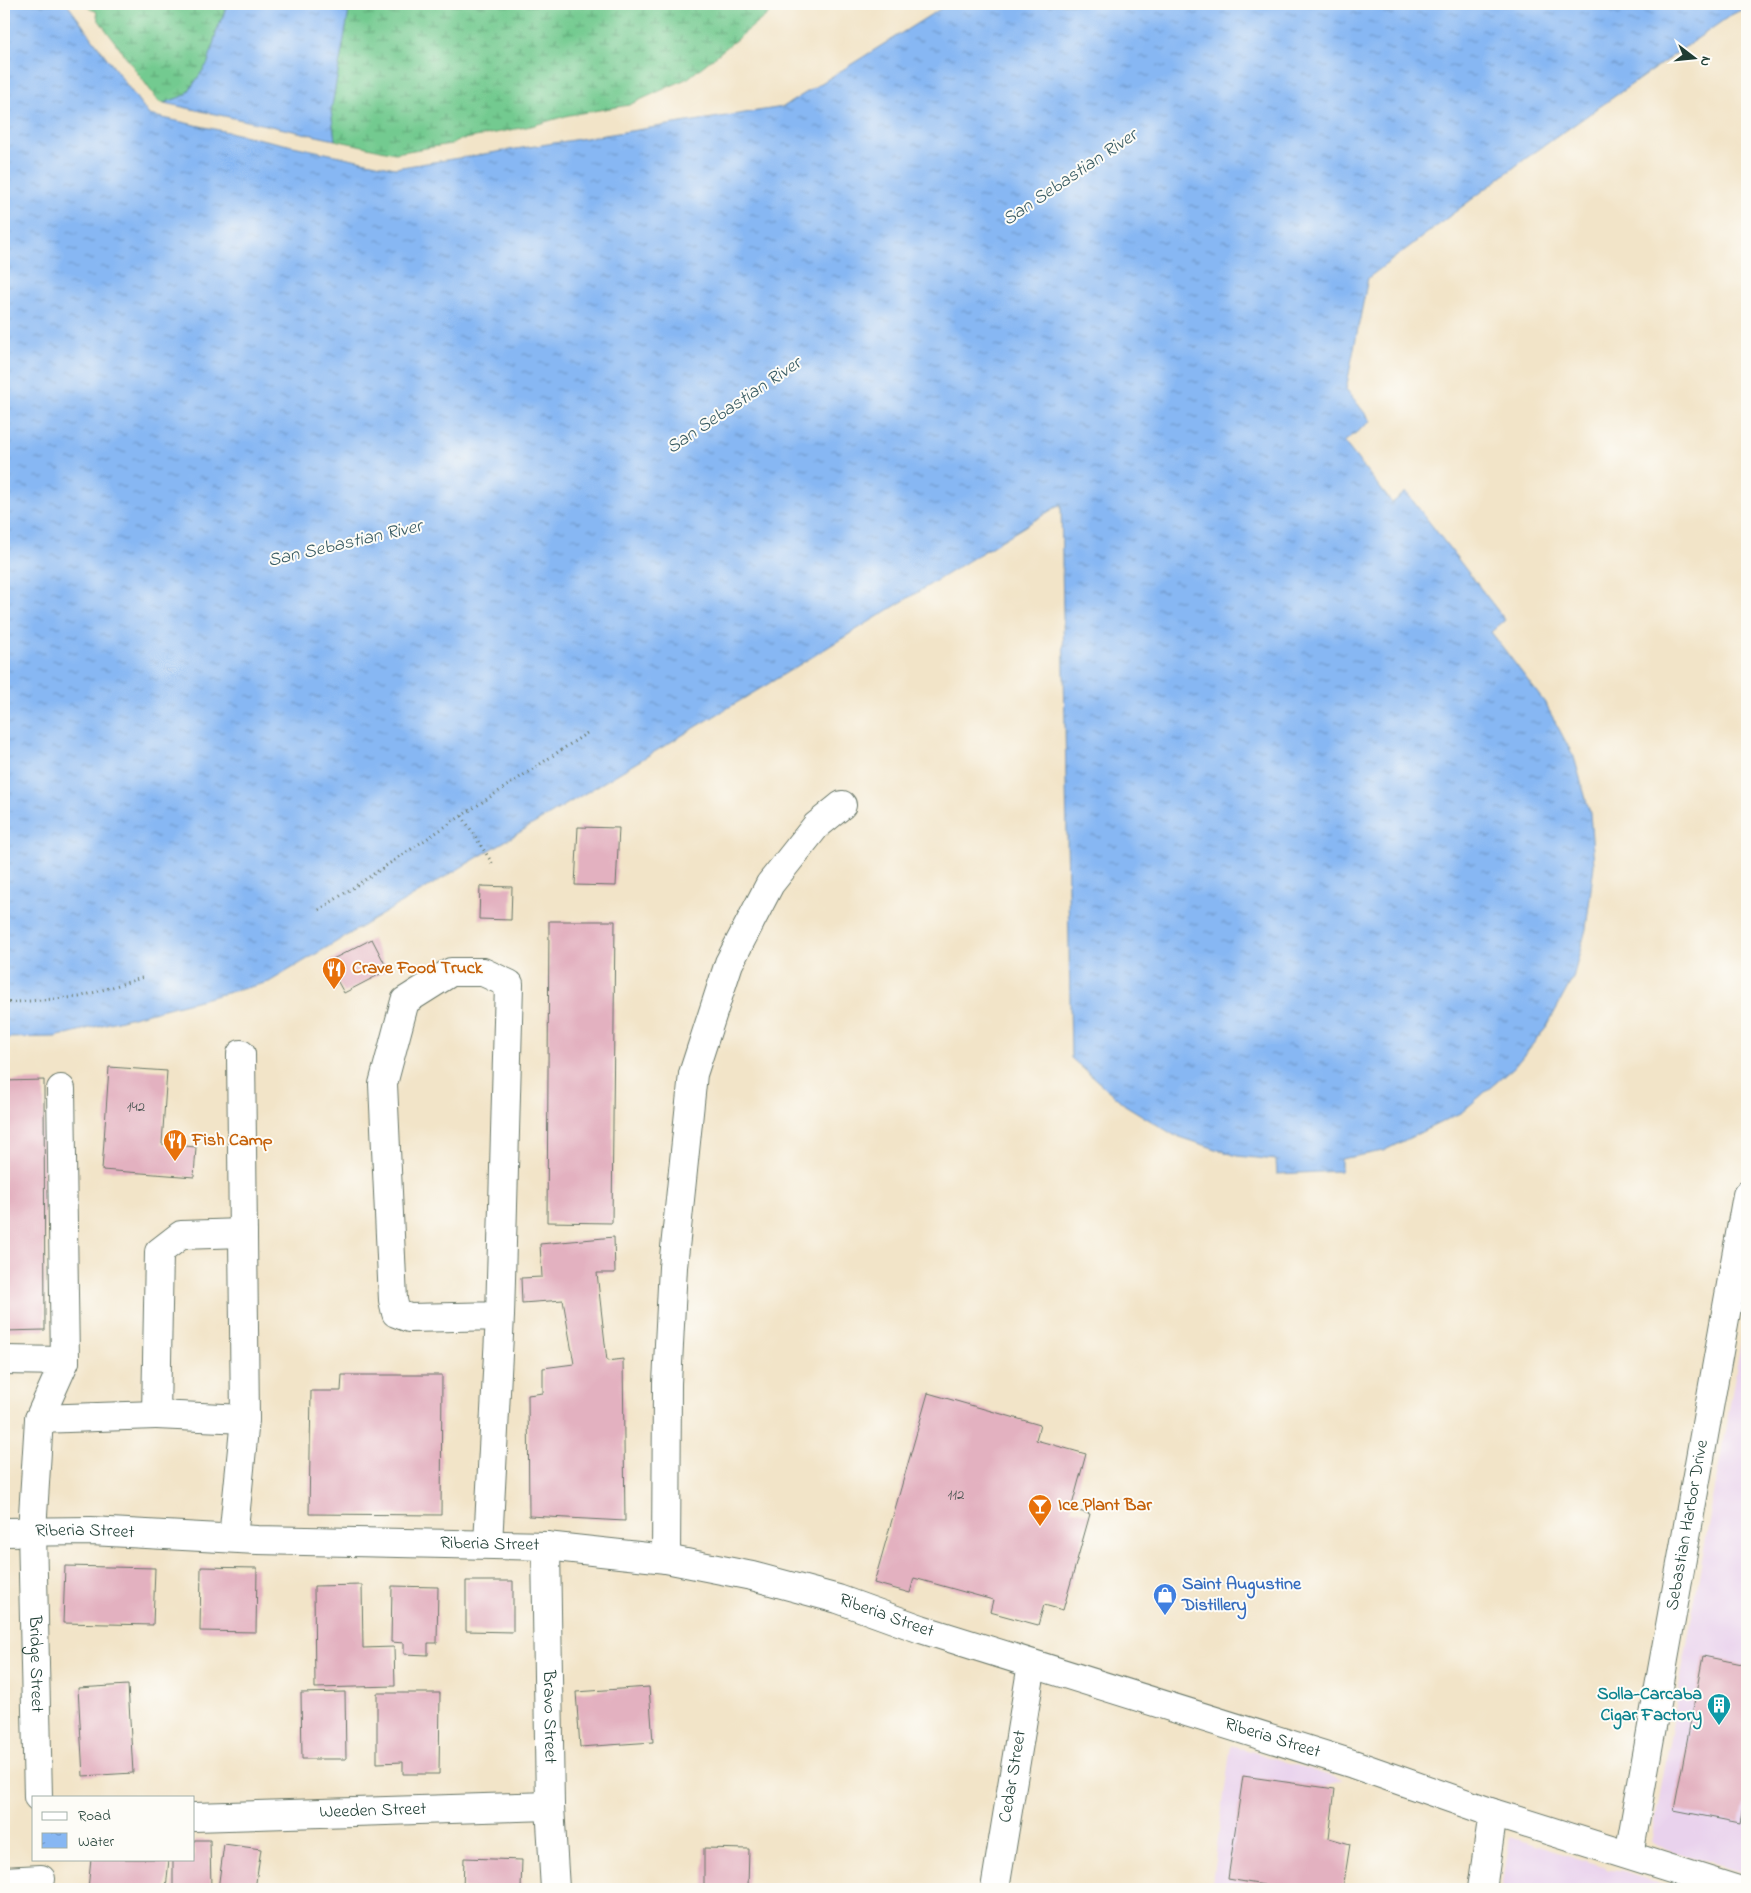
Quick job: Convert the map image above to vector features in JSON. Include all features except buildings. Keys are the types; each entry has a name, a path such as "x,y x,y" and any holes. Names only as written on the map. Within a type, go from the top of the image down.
{"street":[{"path":"666,1559 667,1383 673,1267 693,1074 729,963 770,884 816,826 842,805"},
{"path":"488,1544 500,1316 509,984 483,972 451,972 405,1001 383,1084 393,1300 396,1313 409,1318 500,1316"},
{"path":"233,1538 245,1419 241,1054"},
{"path":"61,1089 65,1361 39,1419 156,1415 245,1419"},
{"name":"Sebastian Harbor Drive","path":"1629,1855 1747,1195"},
{"path":"156,1415 159,1252 181,1235 243,1233"},
{"path":"4,1360 65,1361"},
{"name":"Bridge Street","path":"38,1796 32,1531 39,1419"},
{"name":"Riberia Street","path":"4,1532 101,1532 233,1538 546,1546 666,1559 752,1576 838,1599 921,1629 1353,1764 1493,1813 1735,1889"},
{"name":"Bravo Street","path":"546,1546 550,1806 555,1889"},
{"name":"Cedar Street","path":"995,1889 1032,1664"},
{"name":"Weeden Street","path":"195,1817 550,1806"},
{"path":"1482,1889 1493,1813"},
{"path":"4,1881 41,1876"}],"path":[{"path":"319,910 590,731"},
{"path":"462,816 494,866"},
{"path":"4,1003 79,997 145,977"}],"shaded area":[{"path":"1747,1309 1747,1874 1651,1844"},
{"path":"1231,1745 1343,1780 1318,1791 1331,1855 1325,1889 1211,1889"},
{"path":"1510,1837 1606,1867 1606,1869 1624,1872 1677,1889 1502,1889"}],"green space":[{"path":"86,4 228,4 217,30 208,63 186,95 164,103 159,102 98,19 96,11 90,9"},
{"path":"354,4 786,4 767,15 688,78 629,105 569,115 531,126 460,140 451,144 395,153 335,140 331,111 349,11"}],"water":[{"name":"San Sebastian River","path":"4,4 67,4 149,115 395,168 783,107 948,4 1747,4 1747,7 1731,15 1525,159 1368,278 1346,389 1371,421 1344,442 1392,503 1406,492 1505,620 1491,632 1545,703 1574,757 1590,813 1594,865 1586,929 1573,978 1546,1028 1514,1067 1462,1112 1383,1151 1341,1159 1341,1171 1277,1174 1276,1160 1237,1156 1174,1135 1125,1105 1071,1058 1061,504 768,684 269,982 55,1037 4,1038"},
{"path":"228,4 354,4 349,11 331,111 335,140 164,103 186,95 208,63 217,30"}],"place":[{"name":"Crave Food Truck","path":"334,990"},
{"name":"Fish Camp","path":"175,1162"},
{"name":"Ice Plant Bar","path":"1040,1527"},
{"name":"Saint Augustine Distillery","path":"1165,1616"},
{"name":"Solla-Carcaba Cigar Factory","path":"1719,1726"}]}
